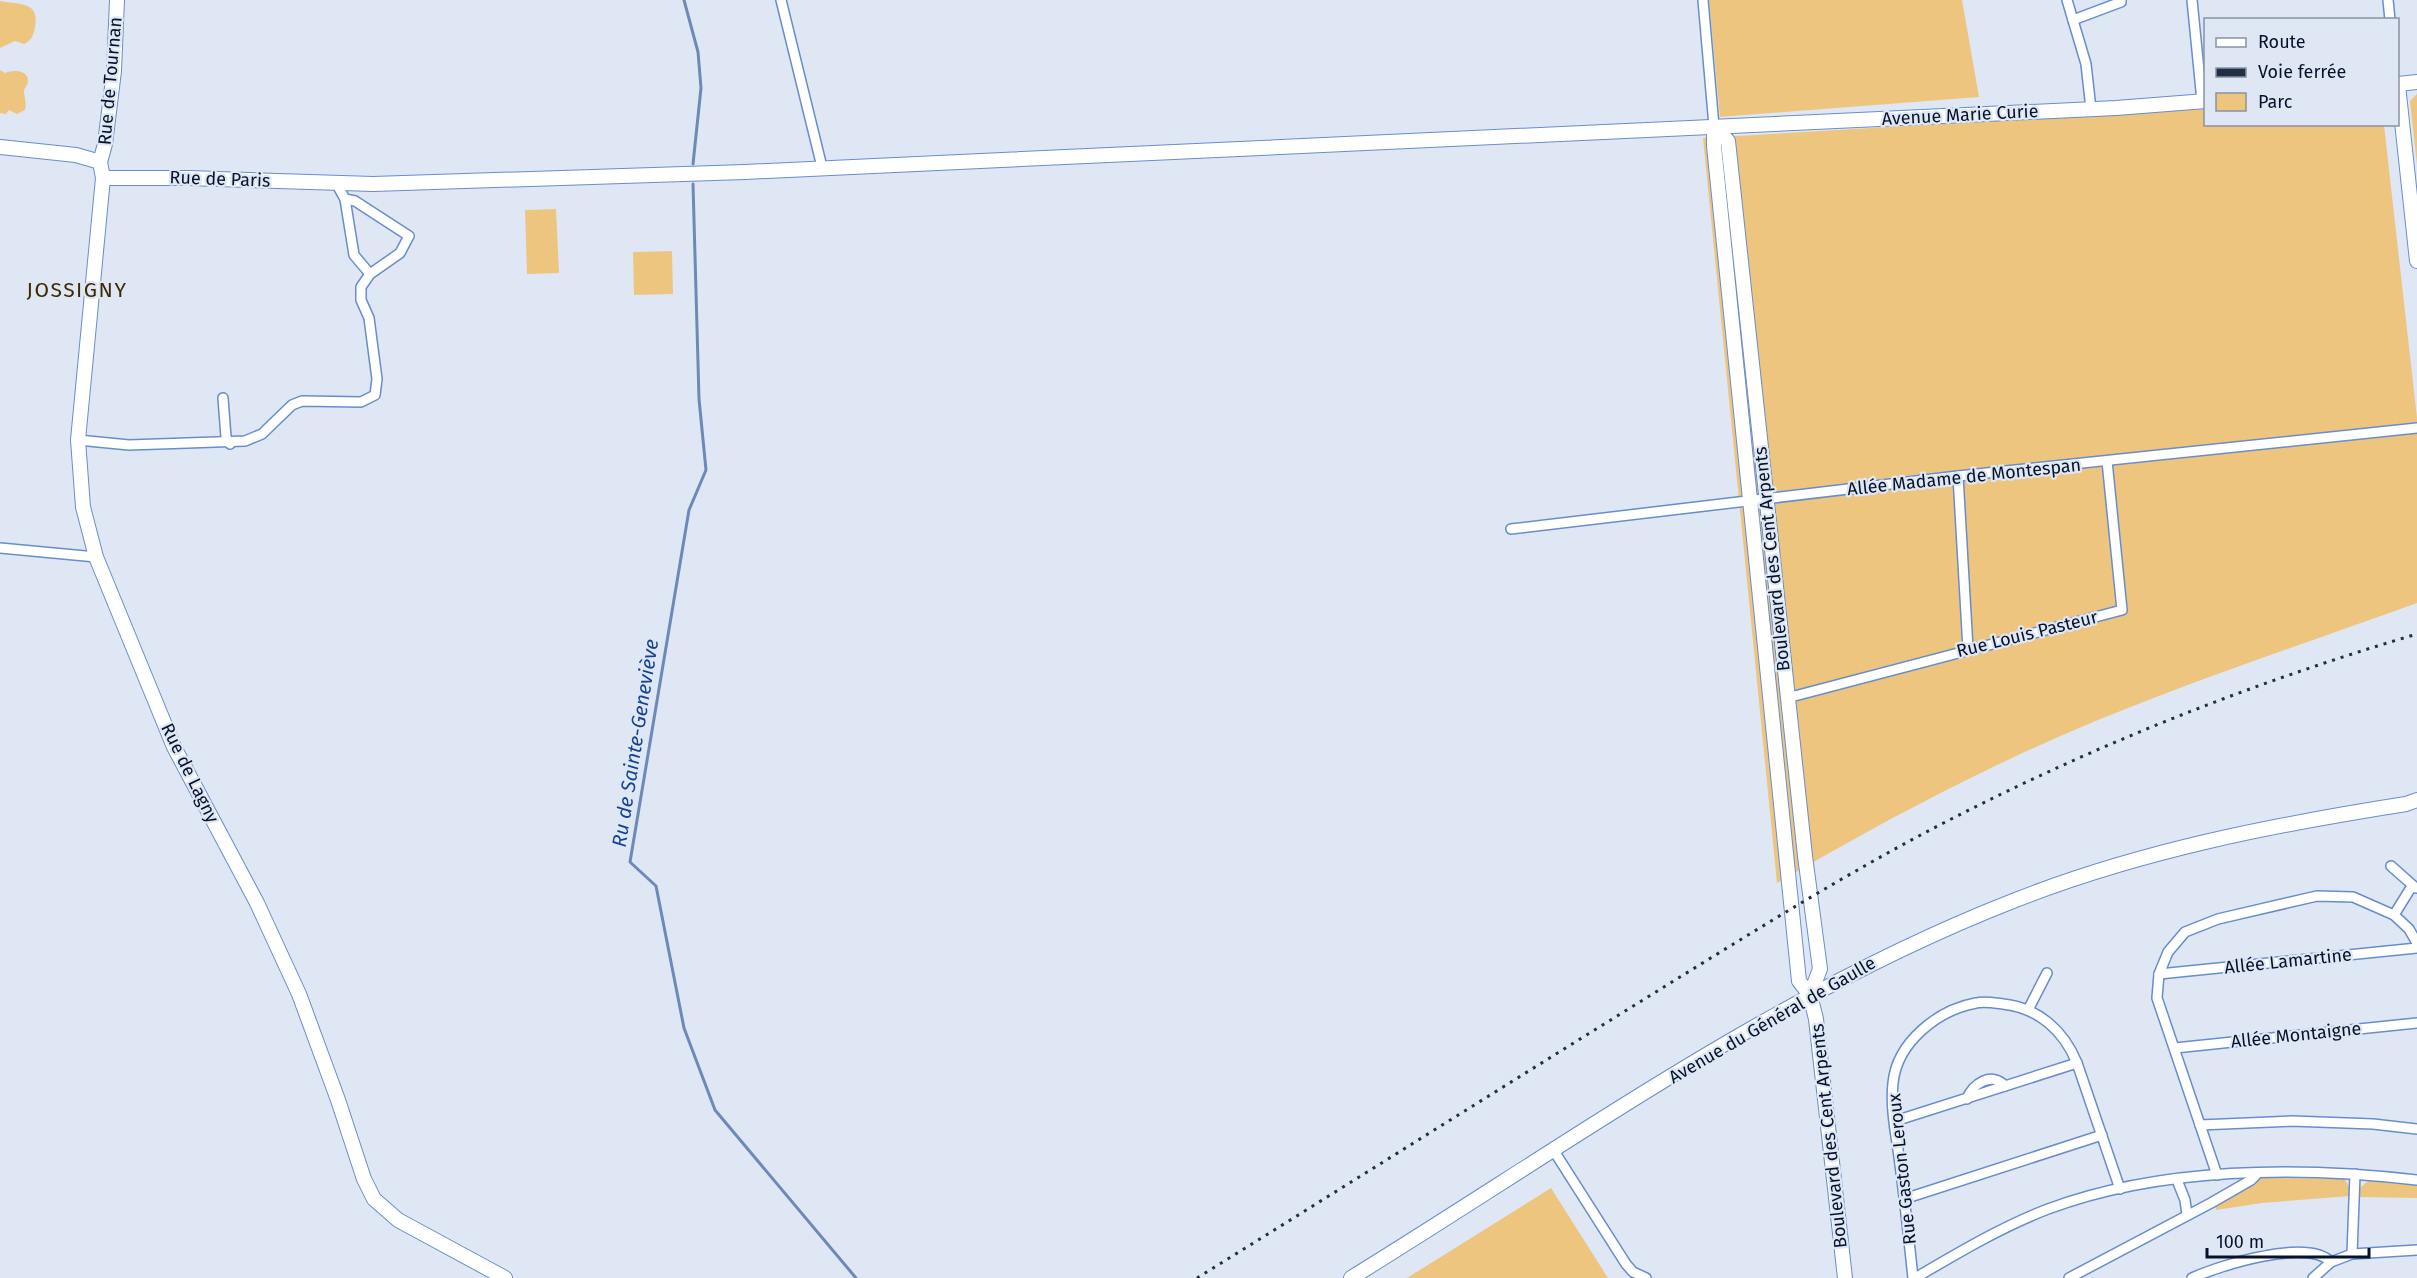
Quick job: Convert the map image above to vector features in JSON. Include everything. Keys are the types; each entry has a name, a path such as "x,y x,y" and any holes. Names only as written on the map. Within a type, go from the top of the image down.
{"street":[{"name":"Rue de Tournan","path":"100,162 105,144 115,62 117,0"},
{"path":"781,0 822,167"},
{"name":"Boulevard des Cent Arpents","path":"1703,0 1714,146 1799,981 1810,995 1816,1019 1845,1278"},
{"path":"2067,0 2086,64 2091,109"},
{"path":"2073,20 2121,2 2121,0"},
{"path":"2192,0 2204,101"},
{"path":"2388,0 2390,18"},
{"path":"2399,85 2417,82"},
{"name":"Avenue Marie Curie","path":"822,167 2091,109 2204,101"},
{"path":"2399,103 2417,261"},
{"name":"Boulevard des Cent Arpents","path":"1714,126 1728,141 1766,500 1820,969 1810,995"},
{"path":"0,147 76,155 100,162"},
{"name":"Rue de Lagny","path":"100,162 103,178 78,440 83,507 96,557 174,747 257,903 299,994 364,1179 374,1199 398,1220 505,1278"},
{"name":"Rue de Paris","path":"103,178 177,177 385,184 745,172 822,167"},
{"path":"336,183 345,199 354,255 370,274"},
{"path":"78,440 129,445 230,444 262,434 292,405 302,401 361,402 375,395 377,379 369,318 361,300 360,291 364,280 370,274 400,253 409,236 355,201 345,199"},
{"path":"223,398 226,437 230,444"},
{"name":"Allée Madame de Montespan","path":"1511,529 1958,476 2417,428"},
{"name":"Rue Louis Pasteur","path":"1788,698 2122,610 2108,461"},
{"path":"1958,476 1968,649"},
{"path":"0,548 96,557"},
{"name":"Avenue du Général de Gaulle","path":"1351,1278 1721,1045 1810,995 1922,939 2015,900 2104,870 2238,833 2413,804"},
{"path":"2391,866 2415,887 2394,915"},
{"path":"2217,1175 2157,998 2159,974 2168,952 2185,932 2218,919 2317,896 2353,897 2394,915 2409,930 2417,943"},
{"name":"Allée Lamartine","path":"2159,974 2417,948"},
{"path":"2028,1010 2047,973"},
{"name":"Rue Gaston Leroux","path":"1914,1278 1894,1121 1893,1082 1904,1050 1922,1029 1952,1011 1978,1002 2006,1004 2028,1010 2054,1025 2070,1046 2077,1063 2120,1189"},
{"name":"Allée Montaigne","path":"2175,1048 2417,1023"},
{"path":"1894,1121 2077,1063"},
{"path":"2200,1125 2292,1120 2373,1124 2417,1129"},
{"path":"1905,1199 2102,1135"},
{"path":"1554,1151 1626,1264 1633,1272 1646,1278"},
{"path":"2069,1278 2251,1180 2257,1174"},
{"path":"2352,1254 2355,1174"},
{"path":"1914,1278 1925,1275 2021,1220 2076,1200 2120,1189 2217,1175 2355,1174 2417,1180"},
{"path":"2177,1180 2185,1200 2187,1215"},
{"path":"2313,1278 2331,1262 2352,1254 2417,1250"},
{"path":"2192,1278 2241,1260 2270,1255 2319,1254 2331,1262"}],"green space":[{"path":"1709,0 1962,0 1979,97 1720,117"},
{"path":"0,1 22,4 35,13 34,31 26,43 15,41 0,48"},
{"path":"0,70 5,73 23,72 27,77 28,82 24,91 25,110 17,114 9,110 6,114 0,113"},
{"path":"2417,94 2417,165 2410,101"},
{"path":"2204,108 2204,126 2384,126 2417,418 2417,603 2214,676 2063,735 1984,771 1864,833 1777,883 1703,138"},
{"path":"556,209 559,273 527,274 525,210"},
{"path":"672,251 673,294 634,295 633,252"},
{"path":"2262,1178 2345,1179 2350,1189 2350,1196 2262,1203 2216,1210 2215,1204"},
{"path":"2368,1181 2417,1185 2417,1198 2358,1197 2360,1188"},
{"path":"1551,1188 1608,1278 1407,1278"}],"waterway":[{"name":"Ru de Sainte-Geneviève","path":"684,0 698,52 701,88 693,164"},
{"name":"Ru de Sainte-Geneviève","path":"693,184 699,399 706,470 689,510 630,862 656,886 684,1028 715,1110 856,1278"}],"railway":[{"path":"1197,1278 1731,946 1915,838 2036,777 2161,723 2288,675 2417,634"}],"district":[{"name":"JOSSIGNY","path":"77,290"}]}
